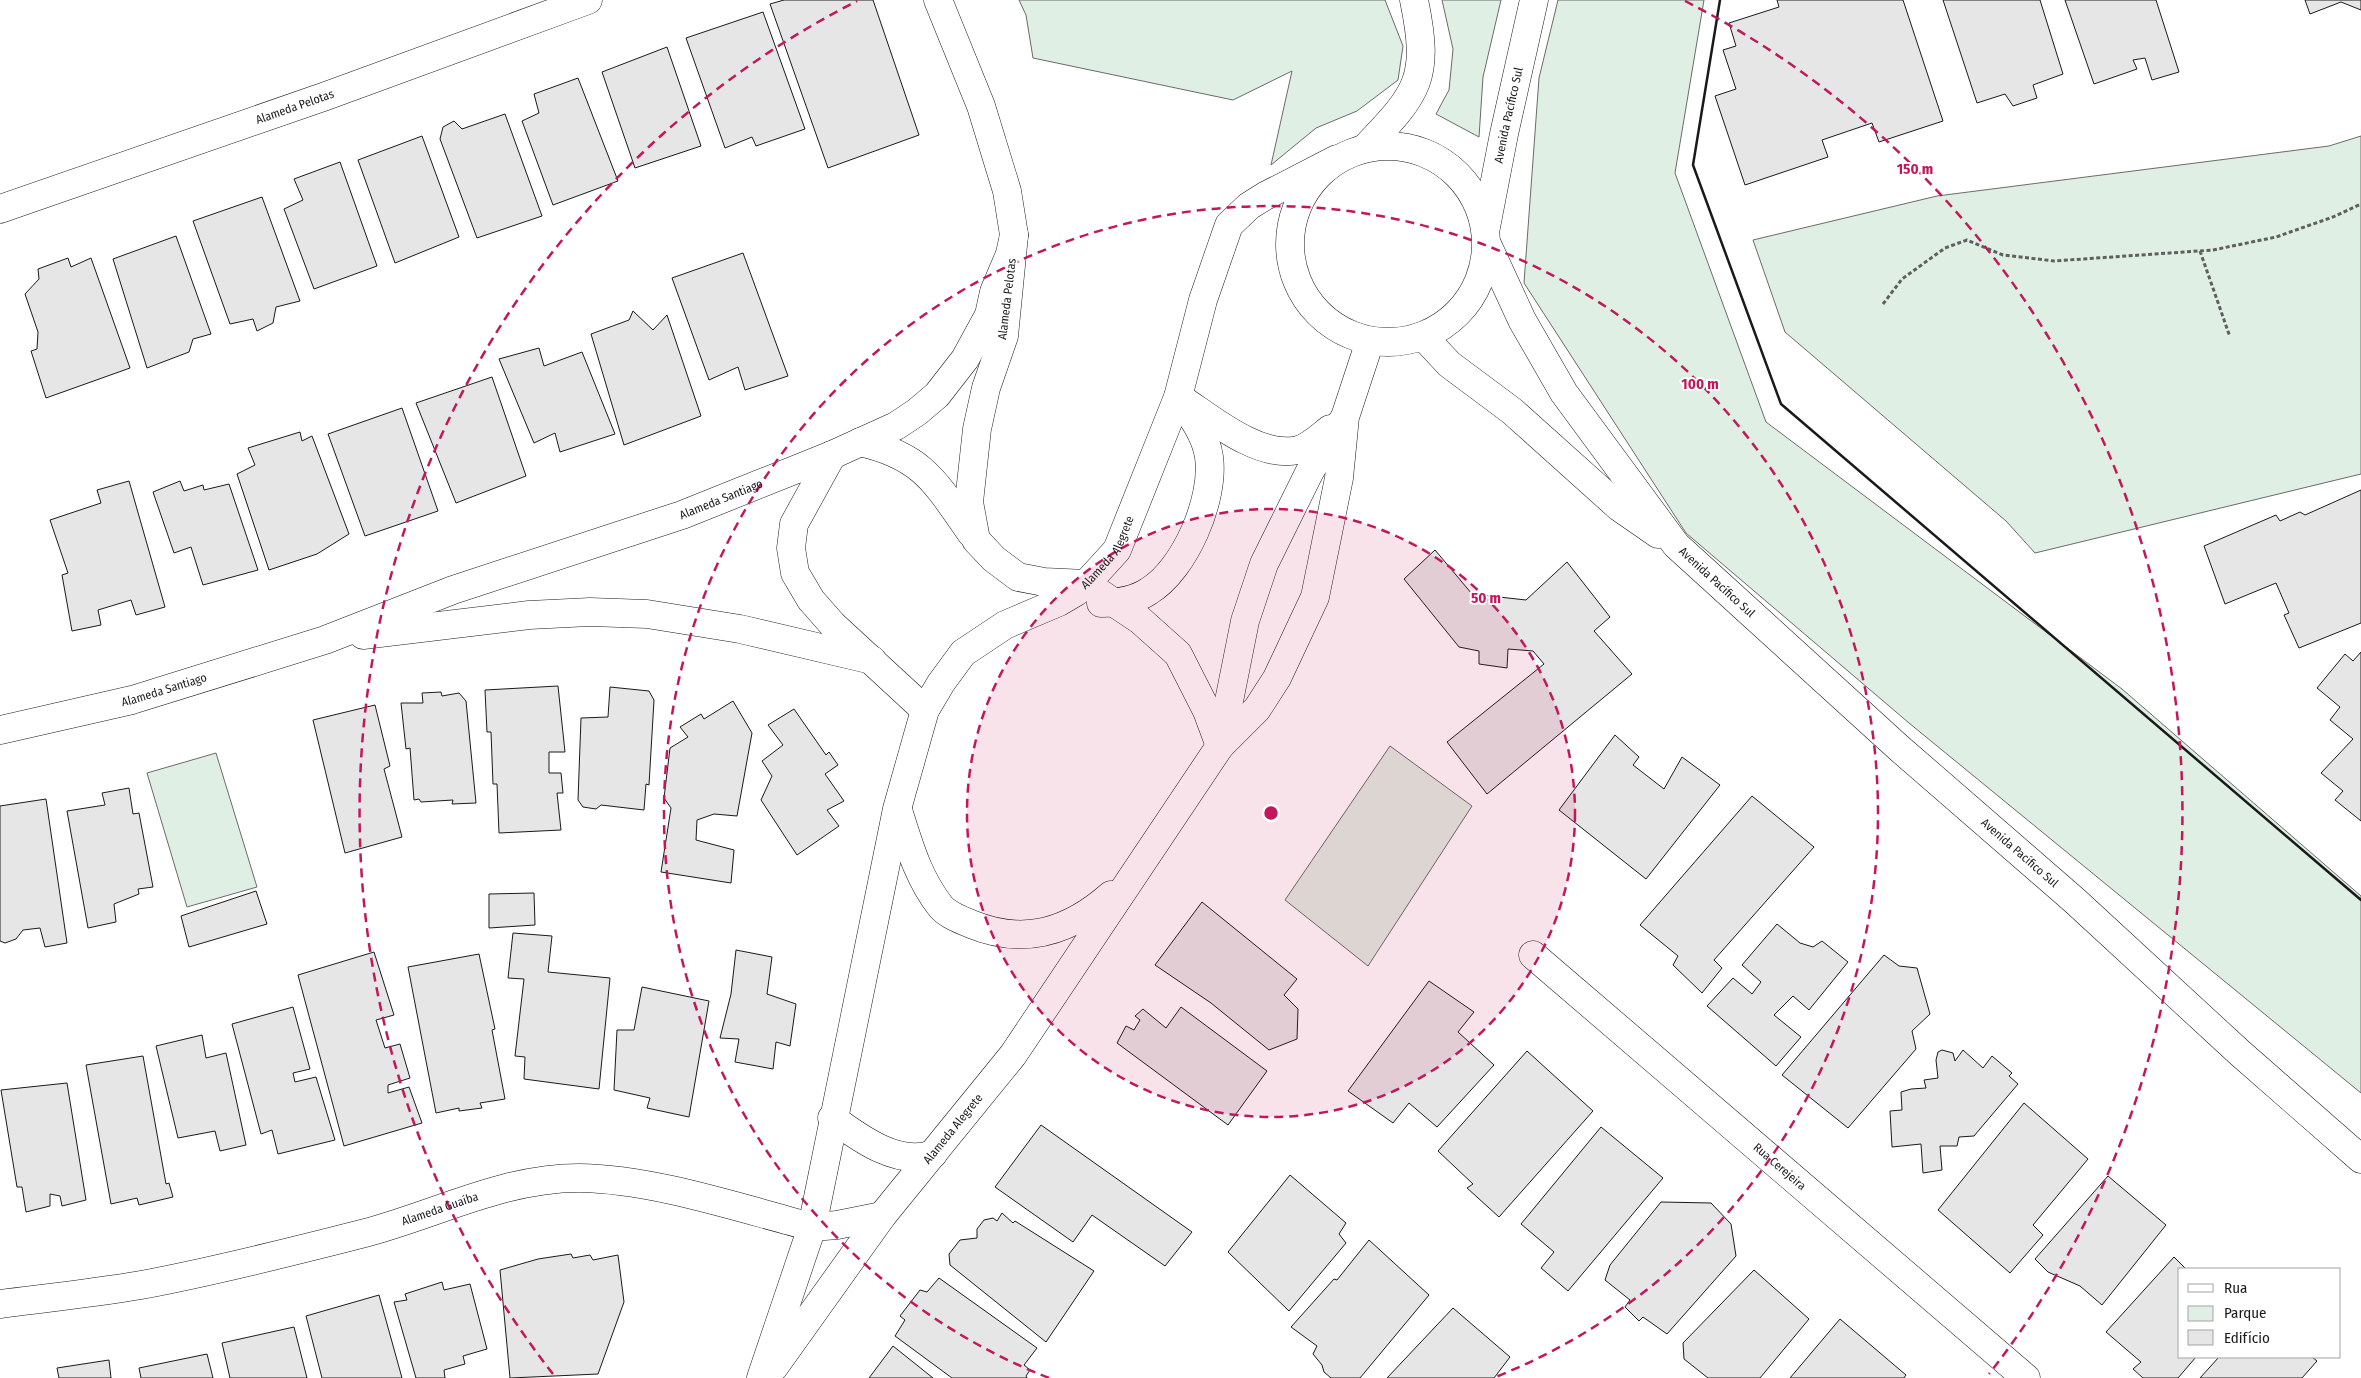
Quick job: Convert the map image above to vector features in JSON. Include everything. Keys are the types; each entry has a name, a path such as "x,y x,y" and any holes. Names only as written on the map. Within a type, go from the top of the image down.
{"street":[{"name":"Alameda Pelotas","path":"0,209 326,96 588,0"},
{"name":"Alameda Pelotas","path":"938,0 980,106 1007,192 1014,235 1004,336 986,388 977,430 969,502 976,540"},
{"path":"1366,147 1407,102 1418,80 1421,59 1420,31 1414,0"},
{"name":"Avenida Pacífico Sul","path":"1534,0 1504,134 1486,237 1522,320 1564,393 1676,545 1899,748 2074,900 2240,1053 2361,1159"},
{"path":"1398,145 1406,147 1429,154 1456,173 1476,199 1486,237 1485,263 1472,294 1451,320 1423,336 1391,343 1370,341 1330,323 1307,300 1293,271 1290,239 1296,208 1312,180 1337,159 1366,147 1398,145"},
{"name":"Alameda Alegrete","path":"761,1378 812,1226 832,1118 897,809 925,710 941,682 964,653 1005,624 1059,602 1086,584 1117,550 1178,397 1203,300 1229,225 1249,206 1264,196 1337,159"},
{"name":"Alameda Santiago","path":"0,730 132,700 325,640 453,590 682,515 896,426 917,412 953,377 965,359 989,314 994,292 1010,254 1014,235"},
{"name":"Avenida Pacífico Sul","path":"1423,336 1449,364 1512,411 1619,507 1644,526 1676,545"},
{"name":"Alameda Alegrete","path":"766,1378 882,1216 1013,1055 1220,746 1257,708 1277,678 1315,597 1340,478 1346,417 1370,341"},
{"path":"1178,397 1253,444 1283,451 1299,450 1346,417"},
{"path":"1059,602 1116,603 1148,592 1164,579 1182,555 1200,518 1209,486 1209,456 1195,421 1178,397"},
{"path":"1220,746 1245,621 1264,564 1309,474 1326,444 1346,417"},
{"path":"860,442 885,448 902,455 927,474 938,485 976,540 994,559 1018,577 1044,582 1086,584 1140,620 1178,654 1207,711 1220,746"},
{"path":"832,454 794,524 791,548 795,573 811,600 833,626 925,710"},
{"name":"Alameda Santiago","path":"325,640 529,615 590,612 638,614 740,629 872,660"},
{"name":"Alameda Alegrete","path":"897,809 920,878 943,909 984,929 1004,934 1029,934 1058,930 1078,920 1100,904 1133,875"},
{"name":"Rua Cerejeira","path":"1533,955 2026,1378"},
{"path":"832,1118 871,1144 893,1152 923,1158 933,1154"},
{"name":"Alameda Guaíba","path":"0,1304 131,1286 201,1273 368,1232 472,1197 507,1187 544,1180 579,1178 614,1180 812,1226 837,1225 882,1216"}],"path":[{"path":"1882,304 1902,279 1945,248 1967,240 2002,255 2054,261 2200,251 2276,237 2333,217 2361,204"},
{"path":"2200,251 2230,337"}],"green space":[{"path":"1019,0 1385,0 1403,46 1398,80 1357,111 1316,128 1271,165 1292,71 1233,100 1033,58 1026,15"},
{"path":"1442,0 1501,0 1483,77 1479,137 1436,114 1449,90 1453,49"},
{"path":"1558,0 1704,0 1675,173 1766,422 2122,689 2361,896 2361,1093 1909,723 1686,533 1524,283 1539,78"},
{"path":"2361,136 2361,474 2035,553 2006,521 1785,332 1753,240 1937,196 2329,146"},
{"path":"1390,746 1472,806 1368,966 1285,900"},
{"path":"216,753 257,887 187,907 147,773"}],"building":[{"path":"784,0 873,0 919,135 828,168 770,4"},
{"path":"1777,0 1903,0 1943,121 1879,142 1872,123 1822,140 1828,157 1745,185 1715,96 1736,89 1723,50 1736,46 1729,23 1779,7"},
{"path":"1943,0 2040,0 2063,74 2033,85 2037,98 2013,106 2005,94 1977,103"},
{"path":"2065,0 2156,0 2179,72 2152,80 2145,58 2133,60 2137,69 2094,84"},
{"path":"2305,0 2361,0 2361,10 2341,2 2310,14"},
{"path":"763,12 805,129 756,146 752,137 725,148 686,38"},
{"path":"667,47 701,146 635,168 602,72"},
{"path":"578,78 618,181 553,205 522,121 539,113 534,94"},
{"path":"505,114 542,216 477,238 440,139 443,127 454,121 462,129"},
{"path":"422,136 459,237 395,263 358,160"},
{"path":"340,162 377,266 314,289 284,209 303,200 294,179"},
{"path":"262,197 300,301 276,307 273,323 257,331 253,319 230,324 193,221"},
{"path":"176,236 211,334 193,339 189,352 147,368 113,259"},
{"path":"743,253 788,376 745,390 738,367 709,380 672,278"},
{"path":"68,258 71,267 91,258 130,368 46,398 31,351 37,349 38,332 25,294 39,279 38,269"},
{"path":"633,311 653,330 667,315 701,416 624,445 591,334 629,320"},
{"path":"539,348 544,366 582,352 615,434 560,452 555,433 534,443 499,359"},
{"path":"492,377 526,476 456,503 416,403"},
{"path":"402,408 438,511 365,536 328,434"},
{"path":"300,432 302,441 312,436 349,534 317,554 269,570 237,474 255,465 248,448"},
{"path":"129,481 165,607 136,615 131,600 98,610 101,625 72,631 62,575 68,573 50,520 101,503 97,490"},
{"path":"180,481 184,491 203,485 204,490 229,484 258,570 203,585 191,547 174,553 153,492"},
{"path":"2361,490 2361,623 2299,648 2284,615 2289,613 2276,583 2225,604 2204,546 2276,515 2280,521 2300,512 2305,515"},
{"path":"1435,550 1472,594 1526,600 1567,562 1610,617 1594,631 1632,674 1487,794 1447,742 1544,664 1533,651 1508,649 1507,668 1479,664 1479,651 1459,647 1404,579"},
{"path":"2361,652 2361,821 2335,800 2343,791 2321,773 2353,739 2330,720 2340,707 2317,688 2345,654 2353,661"},
{"path":"558,686 565,752 549,752 549,773 561,773 563,793 557,793 561,830 499,833 497,784 493,784 491,732 487,732 485,690"},
{"path":"610,687 649,691 654,700 649,785 646,784 644,810 601,805 596,809 583,807 578,800 581,718 608,717"},
{"path":"441,692 442,696 459,693 466,701 476,803 452,804 453,800 421,802 419,799 414,800 410,748 406,749 401,703 423,703 422,693"},
{"path":"733,701 752,733 737,816 714,814 697,820 696,840 734,850 731,883 661,872 671,808 664,798 670,748 688,737 680,727 701,714 704,719"},
{"path":"375,705 390,766 384,769 402,837 345,853 313,720"},
{"path":"794,709 826,755 829,752 838,765 825,774 844,801 827,810 839,826 797,855 761,800 772,776 762,761 783,745 768,725"},
{"path":"1615,735 1639,757 1633,765 1664,789 1682,757 1720,785 1646,879 1559,810"},
{"path":"129,788 133,814 139,813 153,887 138,889 139,894 114,904 116,922 88,928 67,811 105,805 102,793"},
{"path":"1752,796 1814,847 1714,960 1722,968 1702,993 1673,965 1678,956 1640,925"},
{"path":"46,799 67,943 45,947 40,928 23,930 16,939 5,943 0,941 0,806"},
{"path":"256,891 267,924 189,947 181,916"},
{"path":"534,893 535,925 489,928 489,894"},
{"path":"1202,902 1297,979 1284,995 1298,1009 1297,1039 1269,1050 1211,1003 1155,965"},
{"path":"1777,924 1800,943 1813,947 1822,941 1848,962 1809,1010 1793,996 1774,1015 1801,1037 1776,1066 1707,1006 1733,978 1752,994 1761,982 1742,965"},
{"path":"513,933 552,936 548,972 610,978 599,1089 524,1079 525,1057 515,1056 524,979 508,978"},
{"path":"736,950 772,957 767,994 796,1004 790,1046 776,1042 773,1069 735,1062 739,1039 720,1038 731,994"},
{"path":"374,952 394,1015 376,1020 385,1048 400,1044 410,1078 388,1085 388,1093 409,1087 422,1123 344,1146 298,975"},
{"path":"479,954 495,1029 492,1030 505,1099 480,1103 482,1108 459,1111 459,1108 436,1113 408,967"},
{"path":"1884,955 1899,966 1917,968 1930,1014 1912,1031 1916,1049 1848,1128 1782,1075"},
{"path":"1429,981 1474,1012 1458,1032 1494,1065 1437,1127 1409,1103 1393,1123 1348,1091"},
{"path":"642,987 709,1001 689,1117 647,1108 650,1098 614,1090 617,1030 634,1030"},
{"path":"293,1007 310,1069 293,1073 295,1082 316,1077 335,1140 278,1154 272,1130 261,1134 232,1024"},
{"path":"1181,1007 1267,1071 1228,1125 1117,1043 1126,1026 1134,1030 1140,1020 1135,1016 1143,1009 1166,1028"},
{"path":"202,1035 206,1058 226,1053 246,1145 220,1151 215,1131 178,1138 156,1046"},
{"path":"1942,1050 1953,1053 1955,1061 1963,1050 1983,1068 1992,1056 2012,1073 2009,1076 2018,1084 1974,1136 1959,1137 1957,1146 1940,1146 1942,1170 1923,1173 1921,1144 1892,1147 1890,1111 1902,1110 1901,1092 1926,1088 1924,1080 1938,1078 1936,1060 1938,1052"},
{"path":"1527,1051 1593,1111 1499,1217 1467,1188 1473,1184 1438,1151"},
{"path":"143,1056 166,1184 169,1183 173,1197 139,1205 137,1198 111,1204 86,1065"},
{"path":"67,1083 86,1200 62,1206 60,1196 50,1194 50,1206 26,1212 22,1187 17,1187 1,1090"},
{"path":"2024,1103 2088,1159 2033,1225 2043,1235 2010,1273 1938,1210"},
{"path":"1041,1125 1192,1232 1165,1266 1092,1215 1073,1242 995,1187"},
{"path":"1601,1127 1663,1178 1568,1291 1541,1268 1554,1252 1521,1224"},
{"path":"1290,1175 1346,1223 1339,1234 1346,1243 1289,1311 1228,1252"},
{"path":"2108,1176 2166,1225 2102,1305 2080,1286 2048,1272 2035,1259"},
{"path":"1661,1202 1711,1203 1731,1224 1736,1256 1667,1334 1643,1317 1639,1321 1625,1307 1630,1300 1605,1280 1610,1265"},
{"path":"1002,1213 1013,1223 1015,1221 1094,1271 1046,1342 950,1265 949,1254 960,1240 977,1238 977,1229 984,1220 993,1218 997,1221"},
{"path":"1369,1240 1429,1295 1360,1378 1331,1378 1324,1372 1322,1365 1313,1354 1317,1346 1291,1327 1334,1279 1337,1280"},
{"path":"571,1254 573,1258 590,1255 593,1260 618,1255 624,1302 598,1374 510,1378 500,1270 538,1259"},
{"path":"2174,1257 2185,1268 2178,1268 2178,1358 2195,1358 2178,1378 2143,1378 2133,1369 2141,1362 2106,1332"},
{"path":"1754,1270 1809,1319 1760,1378 1708,1378 1684,1359 1683,1343"},
{"path":"939,1278 1037,1348 1024,1365 1030,1370 1026,1376 1027,1378 952,1378 895,1336 905,1320 900,1316 920,1290 927,1292"},
{"path":"442,1282 444,1290 470,1284 487,1349 463,1356 465,1364 444,1370 445,1378 416,1378 394,1302 407,1300 405,1294"},
{"path":"379,1295 402,1378 322,1378 306,1316"},
{"path":"1453,1308 1510,1357 1494,1378 1387,1378"},
{"path":"1840,1319 1906,1375 1904,1378 1790,1378"},
{"path":"294,1327 307,1378 230,1378 222,1343"},
{"path":"893,1346 933,1378 869,1378"},
{"path":"207,1354 213,1378 141,1378 139,1368"},
{"path":"2218,1358 2313,1358 2317,1361 2302,1378 2200,1378"},
{"path":"109,1360 111,1378 59,1378 57,1368"}],"wall":[{"path":"1720,0 1693,165 1781,404 2361,900"}]}
